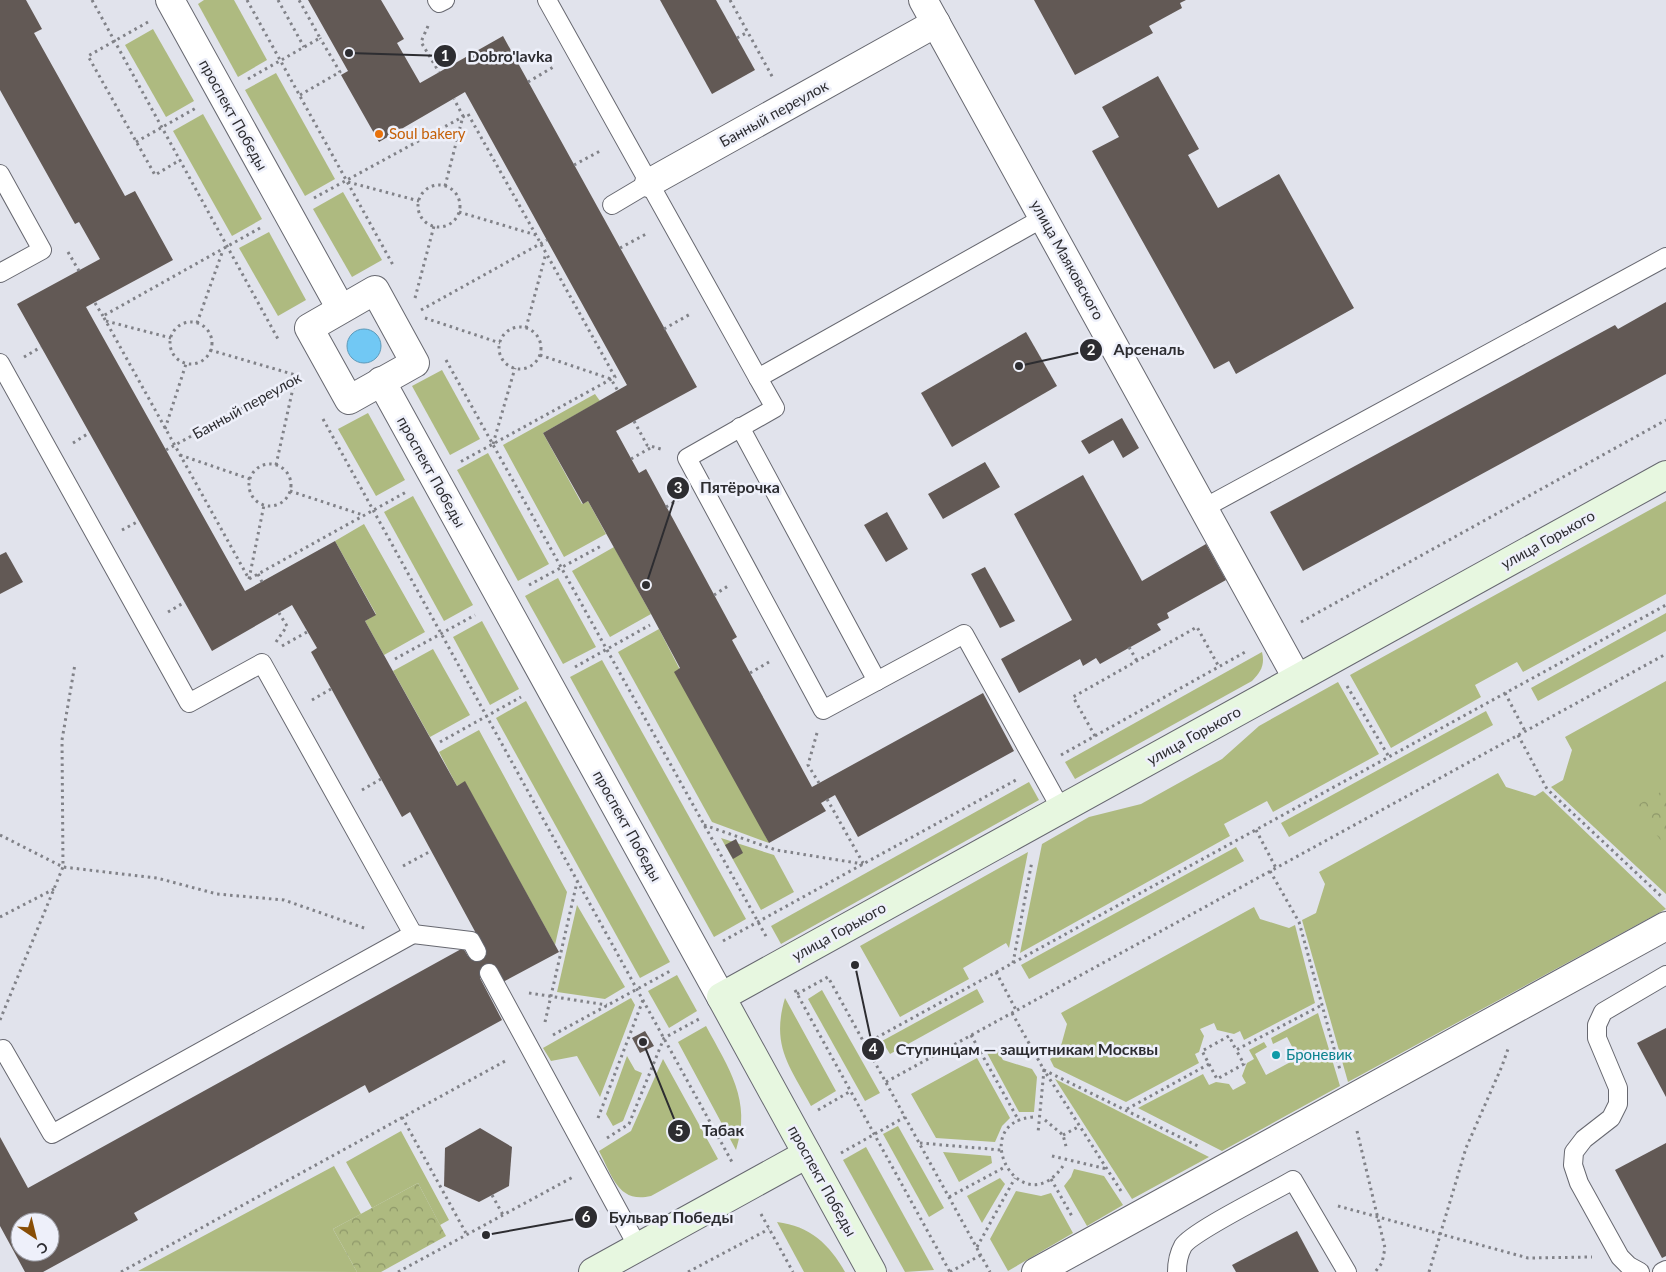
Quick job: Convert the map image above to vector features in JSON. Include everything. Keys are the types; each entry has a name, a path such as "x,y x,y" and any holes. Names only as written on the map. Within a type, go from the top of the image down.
{"main road":[{"name":"улица Горького","path":"723,1001 781,964 1666,475"},
{"name":"проспект Победы","path":"723,1001 872,1272"},
{"path":"593,1272 746,1187 810,1161"}],"street":[{"name":"проспект Победы","path":"172,4 341,309"},
{"name":"Банный переулок","path":"649,183 788,105 930,12"},
{"name":"улица Маяковского","path":"930,12 1298,678"},
{"path":"375,290 415,363 349,400 308,328 341,309 375,290"},
{"name":"проспект Победы","path":"381,382 723,1001"},
{"path":"1036,1272 1666,926"}],"lane":[{"path":"547,0 775,408 687,458 823,710 964,634 1038,768 1050,815"},
{"path":"0,174 42,250 0,273"},
{"name":"Банный переулок","path":"612,204 649,183"},
{"path":"758,378 1043,218"},
{"path":"1204,508 1666,257"},
{"path":"0,363 189,703 265,659 407,938"},
{"path":"740,428 877,681"},
{"path":"1,1048 52,1134 407,938 471,941 477,952"},
{"path":"1640,1272 1629,1266 1620,1257 1579,1183 1573,1165 1574,1152 1584,1139 1611,1118 1618,1104 1618,1088 1597,1038 1597,1025 1603,1012 1666,975"},
{"path":"493,980 535,1045 589,1159 638,1247"},
{"path":"1177,1272 1177,1258 1184,1244 1294,1180 1347,1272"},
{"path":"1662,1272 1666,1270"}],"path":[{"path":"92,0 280,342"},
{"path":"247,0 395,268"},
{"path":"278,0 304,47"},
{"path":"730,0 788,105"},
{"path":"439,72 421,42 440,1"},
{"path":"172,4 88,56 154,175 180,160"},
{"path":"737,38 748,32"},
{"path":"300,96 340,72 320,38"},
{"path":"528,82 577,54"},
{"path":"446,186 464,116 454,99"},
{"path":"103,316 468,114 615,377 249,579"},
{"path":"574,166 624,137"},
{"path":"347,181 419,201"},
{"path":"435,185 446,186 455,192 459,199 459,212 450,224 434,226 421,217 419,201 429,188 435,185"},
{"path":"459,212 536,235"},
{"path":"620,248 670,220"},
{"path":"410,294 414,302 434,226"},
{"path":"419,312 547,240"},
{"path":"197,324 223,249"},
{"path":"526,328 546,253"},
{"path":"664,329 715,301"},
{"path":"95,303 249,579"},
{"path":"417,307 427,326"},
{"path":"423,317 500,343"},
{"path":"106,321 171,338"},
{"path":"197,324 206,330 210,336 210,350 202,361 196,364 186,364 172,354 171,338 180,325 197,324"},
{"path":"526,328 536,335 540,341 540,355 531,366 525,369 515,368 502,359 500,343 510,330 526,328"},
{"path":"210,350 299,376"},
{"path":"441,351 950,1272 981,1255"},
{"path":"540,355 611,379 618,391"},
{"name":"Банный переулок","path":"166,450 327,361"},
{"path":"165,429 186,364"},
{"path":"294,368 304,385"},
{"path":"493,444 515,368"},
{"path":"276,465 295,379"},
{"path":"322,418 793,1272"},
{"path":"121,1272 864,864 1666,420"},
{"path":"634,421 647,445 687,458"},
{"path":"632,459 652,447"},
{"path":"180,455 250,479"},
{"path":"266,464 276,465 286,471 289,477 290,491 281,502 264,504 252,496 250,479 259,467 266,464"},
{"path":"290,491 363,515"},
{"path":"249,579 264,504"},
{"path":"258,574 262,582"},
{"path":"865,1044 1666,605"},
{"path":"265,659 287,626 279,613"},
{"path":"1095,736 1073,697 1198,627 1219,667"},
{"path":"265,659 307,632"},
{"path":"1129,647 1137,661"},
{"path":"886,1082 1666,654"},
{"path":"1332,660 1388,757"},
{"path":"0,1020 63,867 62,740 75,664"},
{"path":"1505,693 1525,731"},
{"path":"819,784 808,765 823,710"},
{"path":"1518,735 1547,789 1666,900"},
{"path":"827,799 864,864"},
{"path":"1013,963 1050,815"},
{"path":"704,825 776,850 864,864"},
{"path":"1256,830 1276,868"},
{"path":"0,836 63,867 157,878 217,894 284,900 407,938"},
{"path":"535,1045 551,997 577,881"},
{"path":"0,916 54,889"},
{"path":"996,972 1016,1010"},
{"path":"797,994 828,977 990,1272"},
{"path":"493,980 551,997 607,1005"},
{"path":"589,1159 643,1000"},
{"path":"398,1272 503,1215 589,1159 628,1124 664,1038 723,1001"},
{"path":"1236,1050 1322,1005"},
{"path":"1429,1272 1466,1148 1502,1066 1522,1005"},
{"path":"1012,1013 1044,1070 1137,1216"},
{"path":"972,1035 1019,1121"},
{"path":"1229,1036 1236,1050 1244,1064 1217,1079 1202,1051 1229,1036"},
{"path":"1127,1109 1209,1064"},
{"path":"1044,1070 1127,1109 1232,1164"},
{"path":"1038,1132 1044,1070"},
{"path":"791,1125 850,1092"},
{"path":"402,1117 467,1235"},
{"path":"810,1161 874,1134 905,1117"},
{"path":"1033,1118 1019,1121 1004,1136 1001,1150 1005,1167 1015,1178 1031,1184 1051,1179 1063,1166"},
{"path":"1045,1120 1063,1135 1067,1150"},
{"path":"1063,1135 1080,1126"},
{"path":"919,1143 1001,1150"},
{"path":"1052,1156 1107,1169"},
{"path":"949,1198 1005,1167"},
{"path":"977,1248 1015,1178"},
{"path":"1051,1179 1087,1244"},
{"path":"492,1195 503,1215"},
{"path":"1303,1197 1528,1258 1620,1257"},
{"path":"688,1272 769,1229"}],"green space":[{"path":"204,0 234,0 267,60 238,77 198,4"},
{"path":"153,29 194,101 166,117 125,45"},
{"path":"276,73 335,179 305,196 245,90"},
{"path":"203,114 262,219 232,236 173,131"},
{"path":"343,192 382,260 352,277 313,209"},
{"path":"269,232 306,300 278,316 239,248"},
{"path":"442,370 480,439 450,455 412,386"},
{"path":"595,394 600,401 543,433 582,504 588,501 606,534 564,557 503,445"},
{"path":"368,413 405,480 376,496 338,429"},
{"path":"488,453 549,564 518,581 457,470"},
{"path":"413,496 473,605 444,621 384,512"},
{"path":"1666,501 1666,594 1523,672 1517,662 1475,685 1481,697 1391,748 1350,675"},
{"path":"364,524 425,632 384,655 365,621 376,614 335,541"},
{"path":"614,547 651,614 610,637 572,571"},
{"path":"558,578 596,647 563,664 525,596"},
{"path":"1666,613 1666,631 1538,701 1531,688"},
{"path":"482,621 519,689 490,705 453,637"},
{"path":"659,629 769,843 712,822 618,652"},
{"path":"433,649 470,715 430,737 393,671"},
{"path":"1262,652 1262,668 1252,681 1075,779 1065,762"},
{"path":"602,660 746,919 714,937 570,677"},
{"path":"1666,681 1666,894 1551,787 1563,780 1572,750 1565,737"},
{"path":"1338,682 1379,754 1273,812 1267,801 1224,824 1230,836 1020,953 1042,844 1089,817 1141,804 1222,759 1259,726"},
{"path":"526,701 670,962 640,978 496,718"},
{"path":"1486,711 1493,725 1289,837 1281,823"},
{"path":"479,730 567,892 555,945 465,782 457,786 439,752"},
{"path":"1498,773 1506,787 1535,796 1543,791 1666,909 1348,1082 1302,920 1316,913 1325,884 1319,872"},
{"path":"1029,782 1039,800 781,944 771,926"},
{"path":"1666,789 1666,841 1663,843 1634,807"},
{"path":"721,838 774,855 794,892 761,910"},
{"path":"1236,847 1244,861 1029,979 1021,965"},
{"path":"1028,852 1009,948 1006,943 963,968 969,979 900,1017 860,946"},
{"path":"577,905 625,987 605,999 557,992"},
{"path":"1254,907 1260,919 1289,928 1295,925 1315,1003 1244,1040 1240,1031 1234,1034 1217,1030 1214,1023 1200,1029 1204,1036 1199,1052 1195,1054 1199,1063 1126,1102 1054,1067 1050,1059 1059,1053 1067,1024 1061,1013"},
{"path":"677,975 697,1011 669,1028 648,991"},
{"path":"977,989 984,1002 890,1054 882,1041"},
{"path":"822,990 880,1093 865,1101 808,999"},
{"path":"631,998 635,1005 600,1097 577,1056 551,1061 543,1048"},
{"path":"785,998 836,1091 811,1106 784,1055 780,1029"},
{"path":"1318,1013 1340,1086 1222,1151 1138,1108 1203,1074 1209,1085 1216,1082 1229,1084 1233,1090 1246,1083 1242,1076 1247,1063 1254,1059 1249,1050 1264,1042 1267,1047 1255,1054 1266,1075 1298,1058 1287,1037 1273,1044 1271,1038"},
{"path":"706,1026 730,1071 740,1100 740,1132 736,1150 678,1042"},
{"path":"996,1048 1003,1060 1032,1069 1037,1077 1034,1112 1019,1112 987,1053"},
{"path":"627,1056 635,1070 642,1073 623,1121 613,1126 606,1114"},
{"path":"977,1058 1010,1118 1002,1126 995,1142 936,1138 911,1094"},
{"path":"663,1059 718,1159 651,1196 631,1196 623,1192 612,1178 599,1151 631,1131"},
{"path":"1055,1079 1209,1157 1132,1199"},
{"path":"898,1126 944,1208 929,1217 883,1134"},
{"path":"401,1131 449,1220 440,1225 418,1183 372,1208 346,1162"},
{"path":"866,1147 934,1270 905,1272 843,1160"},
{"path":"943,1152 991,1156 992,1163 959,1182"},
{"path":"334,1166 361,1214 333,1229 357,1272 138,1271"},
{"path":"1074,1169 1104,1176 1123,1205 1087,1226 1064,1186"},
{"path":"1000,1178 1005,1184 982,1223 967,1196"},
{"path":"418,1183 446,1236 381,1272 357,1272 333,1229"},
{"path":"1016,1191 1041,1196 1051,1193 1073,1233 1008,1271 990,1239"},
{"path":"777,1222 789,1224 809,1232 825,1245 845,1272 804,1272"}],"water":[{"path":"364,329 371,330 376,334 380,339 380,353 376,358 371,362 364,363 357,362 352,358 348,353 347,346 348,339 352,334 357,330"}],"building":[{"path":"0,0 26,0 42,29 34,33 125,196 135,191 173,260 86,307 245,591 335,541 376,615 365,621 457,786 465,781 559,952 503,982 496,969 480,978 502,1020 369,1093 365,1085 134,1213 138,1220 43,1272 25,1272 20,1262 60,1262 60,1212 10,1212 10,1244 0,1226 0,1137 28,1188 463,948 468,956 484,948 410,812 402,817 311,652 317,648 292,605 212,651 17,304 100,259 79,222 75,224 0,90"},
{"path":"308,0 381,0 404,39 397,43 420,83 503,36 697,387 616,431 639,473 646,469 737,637 732,640 812,787 983,693 1014,751 858,837 835,795 821,803 826,811 769,843 674,672 680,668 651,614 588,501 583,504 543,433 627,385 465,92 379,142 341,75 348,71"},
{"path":"660,0 716,0 755,70 712,94"},
{"path":"1034,0 1186,0 1180,3 1182,8 1149,26 1153,33 1075,75"},
{"path":"1158,76 1199,149 1188,155 1218,208 1279,174 1354,308 1236,374 1229,361 1214,369 1092,151 1119,137 1102,107"},
{"path":"1666,302 1666,374 1303,571 1270,512 1615,325 1618,329"},
{"path":"1026,332 1057,386 952,447 921,393"},
{"path":"1122,418 1139,448 1123,458 1113,440 1089,454 1081,441"},
{"path":"985,462 1000,487 943,519 928,494"},
{"path":"1083,475 1142,581 1206,544 1226,580 1167,613 1169,618 1157,624 1161,630 1100,664 1096,658 1083,666 1080,659 1019,693 1001,659 1072,620 1014,514"},
{"path":"887,512 908,549 886,562 864,525"},
{"path":"6,552 23,582 0,594 0,555"},
{"path":"985,567 1015,621 1000,628 971,574"},
{"path":"736,839 743,853 733,859 725,845"},
{"path":"1666,1028 1666,1097 1637,1043"},
{"path":"645,1031 654,1046 640,1053 632,1038"},
{"path":"480,1128 512,1147 509,1186 479,1202 444,1186 445,1148"},
{"path":"1666,1143 1666,1256 1662,1258 1615,1170"},
{"path":"1297,1231 1319,1272 1236,1272 1232,1265"}],"place":[{"name":"Dobro'lavka","path":"349,53"},
{"name":"Soul bakery","path":"379,134"},
{"name":"Арсеналь","path":"1019,366"},
{"name":"Пятёрочка","path":"646,585"},
{"name":"Ступинцам — защитникам Москвы","path":"855,965"},
{"name":"Табак","path":"643,1042"},
{"name":"Броневик","path":"1276,1055"},
{"name":"Бульвар Победы","path":"486,1235"}]}
